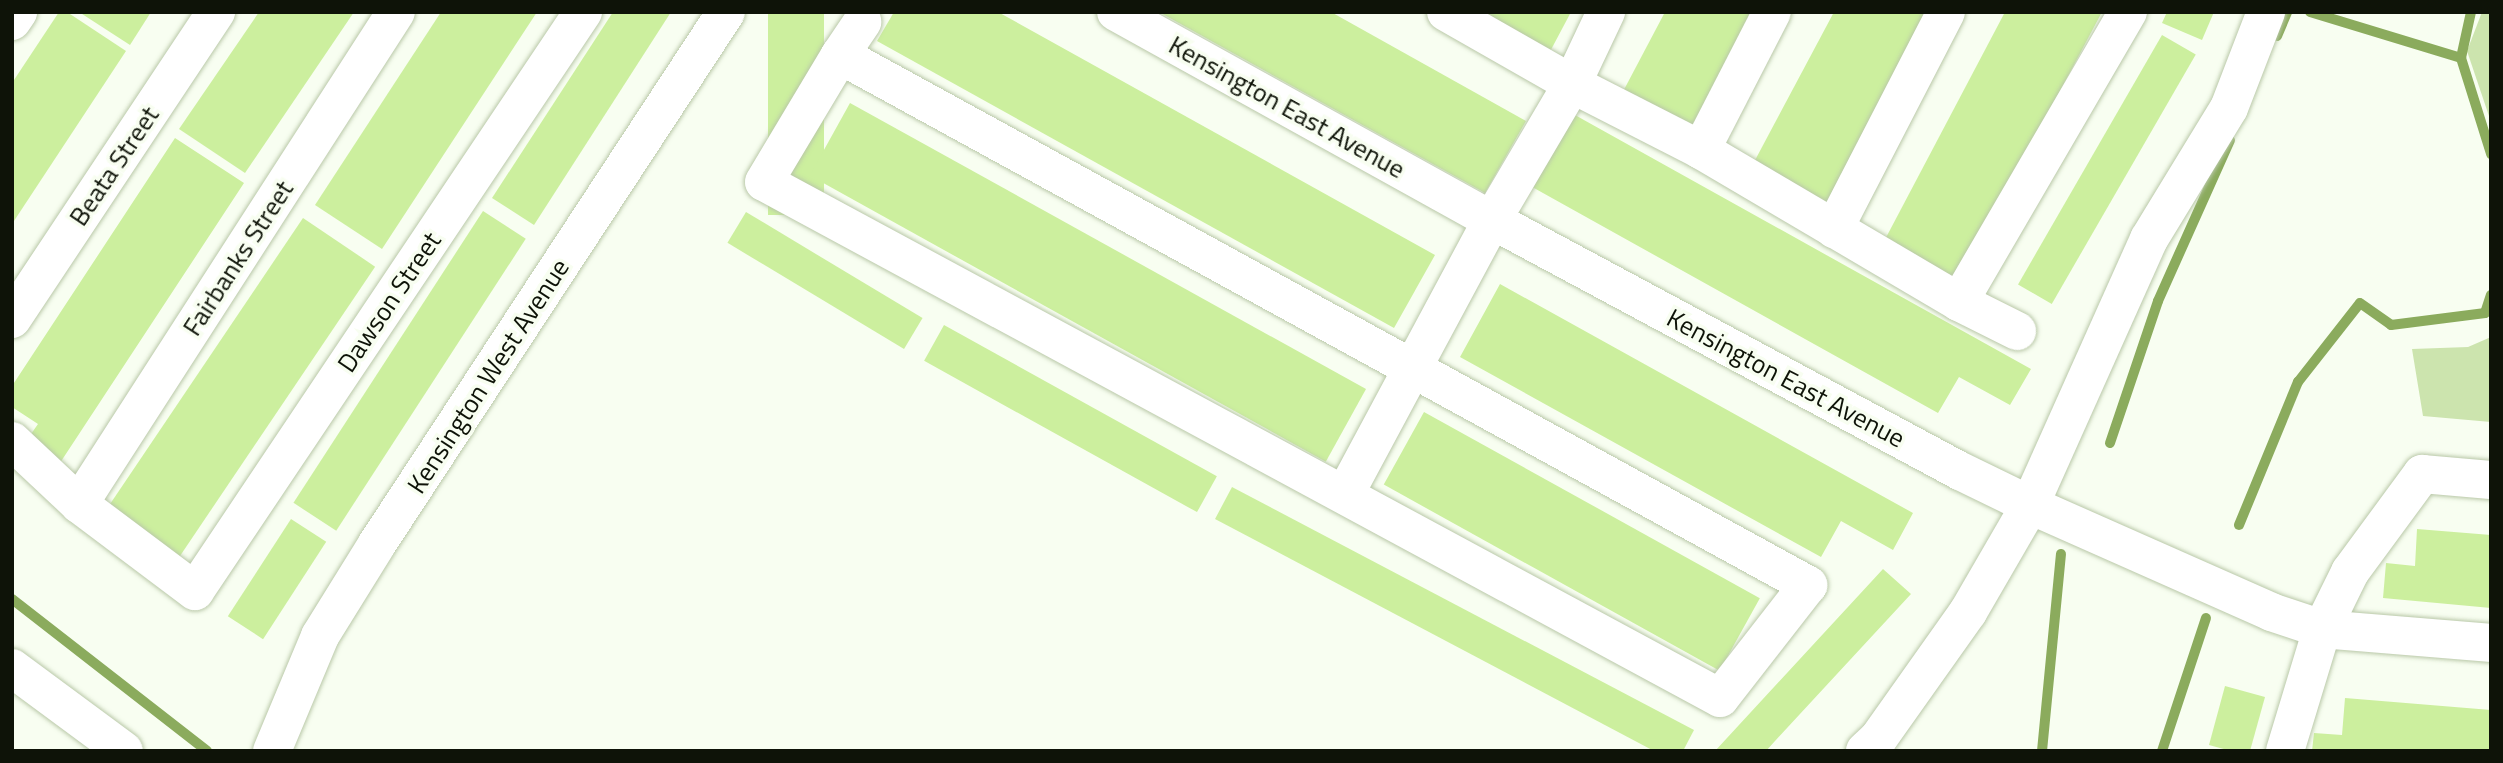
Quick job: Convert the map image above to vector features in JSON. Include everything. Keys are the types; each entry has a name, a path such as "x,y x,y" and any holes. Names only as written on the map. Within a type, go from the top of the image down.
{"street":[{"path":"12,21 18,12"},
{"name":"Beata Street","path":"12,319 216,12"},
{"name":"Fairbanks Street","path":"79,504 397,12"},
{"name":"Dawson Street","path":"79,504 195,591 583,12"},
{"name":"Kensington West Avenue","path":"272,751 320,636 334,613 726,12"},
{"name":"Kensington East Avenue","path":"1116,12 1492,220 1960,471 2031,505 2271,612 2322,629 2491,643"},
{"path":"1446,12 1572,84 1700,150 1959,302 2017,331"},
{"path":"1345,494 1492,220 1572,84 1606,12"},
{"path":"1700,150 1772,12"},
{"path":"1834,229 1946,12"},
{"path":"1959,302 2129,12"},
{"path":"1865,751 1878,739 1968,612 2031,505 2149,239 2230,108 2266,12"},
{"path":"841,55 1808,585 1720,698 764,182 841,55 862,22"},
{"path":"12,441 79,504"},
{"path":"2286,751 2322,629 2350,572 2422,474 2491,480"},
{"path":"12,668 124,751"}],"green space":[{"path":"2482,12 2491,12 2491,122 2467,51"},
{"path":"2491,337 2491,422 2423,416 2412,349 2468,347"}],"building":[{"path":"59,12 67,12 126,51 12,224 12,83"},
{"path":"79,12 151,12 130,45"},
{"path":"259,12 354,12 245,173 179,129"},
{"path":"441,12 537,12 382,249 315,205"},
{"path":"613,12 671,12 534,225 492,198"},
{"path":"768,12 824,12 824,215 768,215"},
{"path":"894,12 998,12 1435,255 1394,328 877,41"},
{"path":"1159,12 1331,12 1526,121 1485,193"},
{"path":"1474,12 1571,12 1545,61"},
{"path":"1665,12 1762,12 1694,141 1618,101"},
{"path":"1834,12 1930,12 1829,204 1753,164"},
{"path":"2005,12 2102,12 1956,287 1881,247"},
{"path":"2167,12 2214,12 2202,40 2162,23"},
{"path":"2162,35 2196,54 2052,304 2018,284"},
{"path":"850,103 1366,389 1326,462 810,176"},
{"path":"1566,110 2031,369 2010,405 1959,377 1938,413 1525,183"},
{"path":"175,138 244,183 56,469 22,447 38,424 12,407 12,386"},
{"path":"483,211 526,239 336,531 293,503"},
{"path":"746,212 923,318 904,349 727,243"},
{"path":"303,218 375,267 177,561 104,512"},
{"path":"1500,284 1913,513 1893,550 1841,521 1821,557 1460,357"},
{"path":"944,325 1217,476 1197,512 924,361"},
{"path":"1424,412 1760,598 1720,671 1384,485"},
{"path":"1232,487 1694,730 1683,751 1654,751 1215,519"},
{"path":"291,519 326,542 263,639 228,616"},
{"path":"2417,529 2491,535 2491,608 2383,598 2386,563 2415,566"},
{"path":"1883,569 1911,594 1766,751 1715,751"},
{"path":"2225,686 2265,697 2250,751 2231,751 2209,745"},
{"path":"2345,698 2491,710 2491,751 2312,751 2314,733 2342,735"}],"waterway":[{"path":"2277,36 2287,12"},
{"path":"2310,12 2461,58"},
{"path":"2471,12 2461,58 2491,154"},
{"path":"2110,443 2158,301 2230,140"},
{"path":"2239,525 2298,382 2360,303 2391,325 2485,313 2491,295"},
{"path":"2042,751 2061,554"},
{"path":"12,599 207,751"},
{"path":"2162,751 2206,618"}]}
